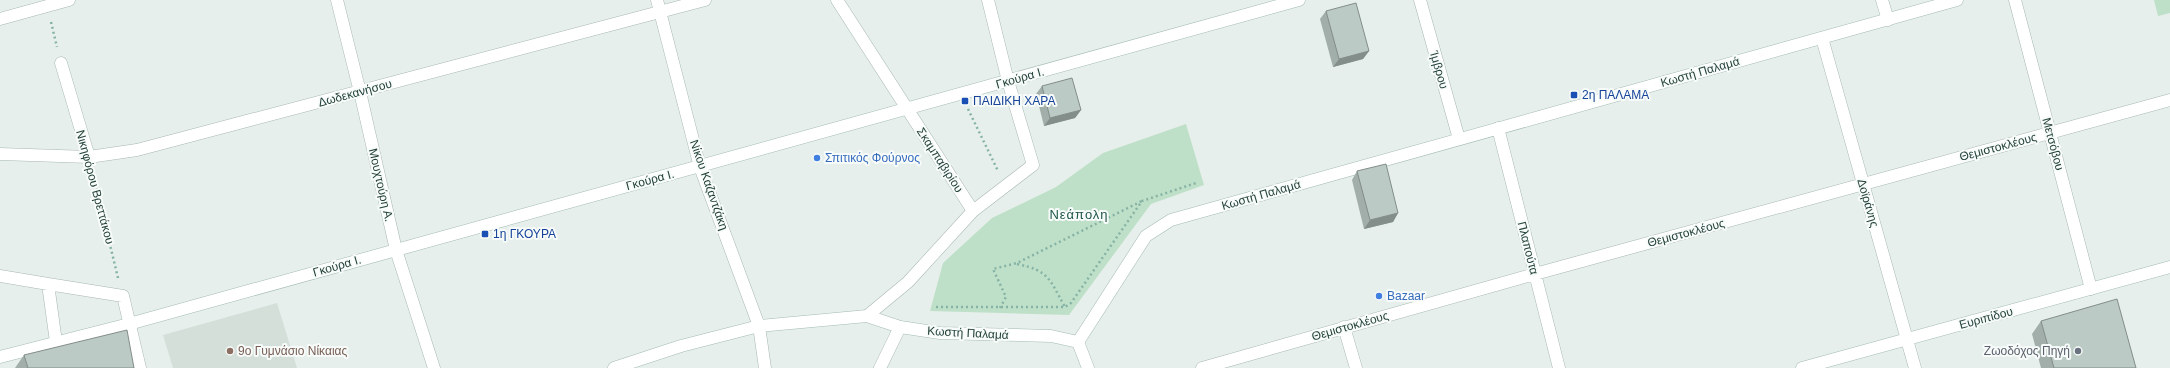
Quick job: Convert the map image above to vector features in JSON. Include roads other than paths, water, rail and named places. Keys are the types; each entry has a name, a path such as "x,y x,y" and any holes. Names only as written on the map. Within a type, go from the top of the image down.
{"street":[{"path":"0,19 69,0"},
{"name":"Μουχτούρη Α.","path":"336,0 360,92 396,250 434,368"},
{"name":"Δωδεκανήσου","path":"0,154 14,156 88,157 137,150 360,92 658,6 705,0"},
{"name":"Σκαμπαβιρίου","path":"837,0 973,211"},
{"path":"867,316 908,282 973,211 1033,165 1008,81 988,0"},
{"name":"Γκούρα Ι.","path":"0,357 129,324 1299,0"},
{"name":"Ίμβρου","path":"1420,0 1459,139"},
{"path":"1882,0 1888,20"},
{"name":"Κωστή Παλαμά","path":"614,368 681,346 759,326 867,316 900,327 940,333 1051,336 1078,342 1146,236 1172,220 1957,0"},
{"name":"Μετσόβου","path":"2015,0 2091,289"},
{"name":"Νίκου Καζαντζάκη","path":"658,6 700,166 759,326 765,368"},
{"name":"Δοϊράνης","path":"1822,38 1915,368"},
{"name":"Νικηφόρου Βρεττάκου","path":"61,63 88,157"},
{"name":"Θεμιστοκλέους","path":"1202,368 1535,274 2170,100"},
{"name":"Πλαπούτα","path":"1498,128 1559,368"},
{"name":"Ευριπίδου","path":"1802,368 2170,267"},
{"path":"0,276 123,296 140,368"},
{"path":"48,284 56,342"},
{"path":"880,368 900,327"},
{"path":"1344,327 1356,368"},
{"path":"1078,342 1088,368"}],"place":[{"name":"2η ΠΑΛΑΜΑ","path":"1574,95"},
{"name":"ΠΑΙΔΙΚΗ ΧΑΡΑ","path":"965,101"},
{"name":"Σπιτικός Φούρνος","path":"817,158"},
{"name":"1η ΓΚΟΥΡΑ","path":"485,234"},
{"name":"Bazaar","path":"1379,296"},
{"name":"9ο Γυμνάσιο Νίκαιας","path":"230,351"},
{"name":"Ζωοδόχος Πηγή","path":"2078,351"}],"district":[{"name":"Νεάπολη","path":"1079,214"}]}
